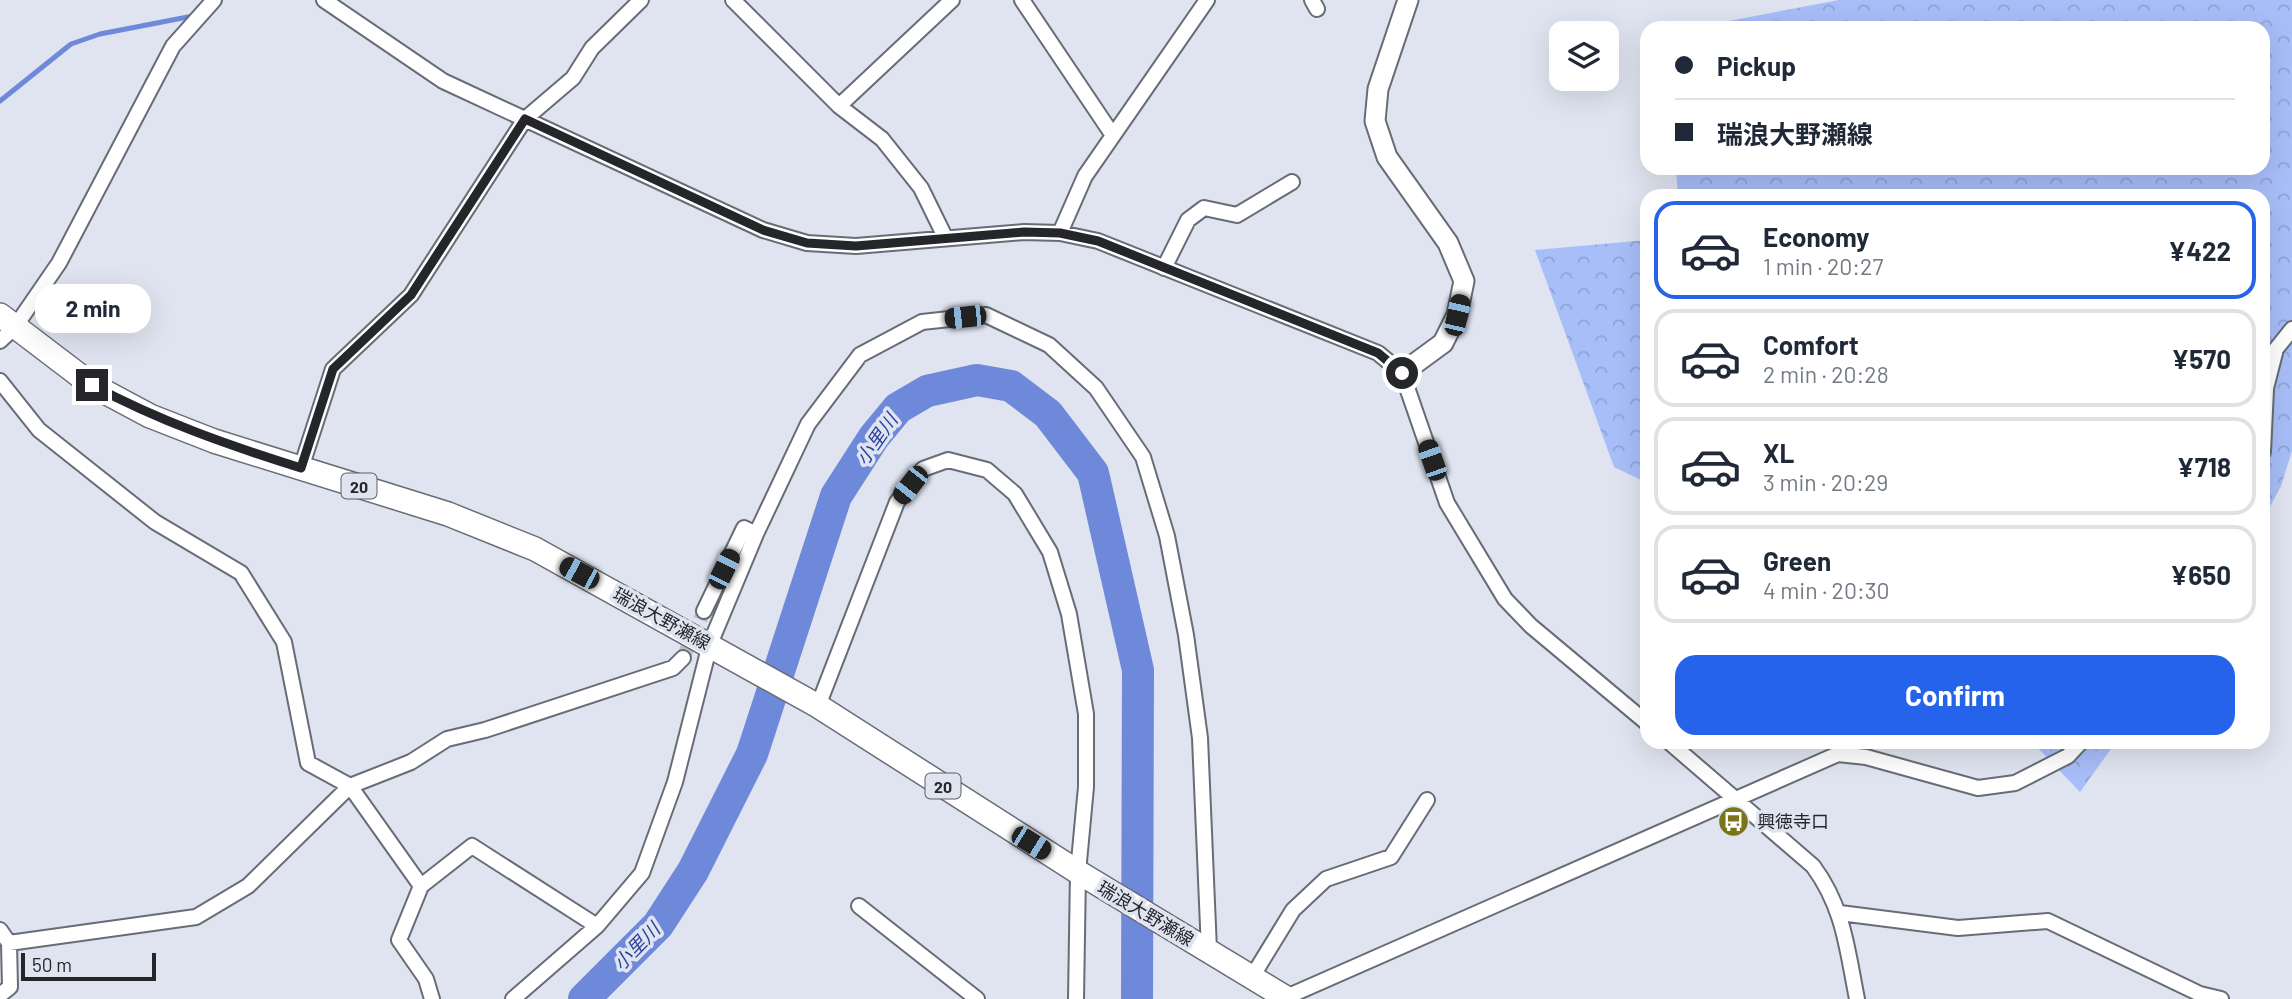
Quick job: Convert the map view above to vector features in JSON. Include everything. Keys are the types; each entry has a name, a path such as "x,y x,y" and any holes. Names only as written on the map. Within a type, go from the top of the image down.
{"main road":[{"name":"瑞浪大野瀬線","path":"5,328 92,385 150,416 214,441 448,514 535,549 808,700 1083,875 1285,998"}],"street":[{"path":"5,328 59,263 173,46 214,0"},
{"path":"324,0 443,81 763,230 807,243 856,246 945,237 1060,233 1098,241 1378,353 1402,373 1447,503 1505,599 1531,626 1640,717"},
{"path":"301,468 333,369 411,295 525,119 573,78 592,48 640,0"},
{"path":"733,0 839,106 882,139 921,188 945,237"},
{"path":"839,106 953,0"},
{"path":"1021,0 1112,134"},
{"path":"1060,233 1085,176 1207,0"},
{"path":"1402,373 1443,343 1457,315 1464,281 1448,243 1387,158 1375,121 1378,89 1408,0"},
{"path":"1164,268 1188,220 1204,208 1237,215 1292,183"},
{"path":"513,999 597,926 642,873 675,782 716,648 756,534 808,424 860,355 922,322 986,315 1049,345 1096,388 1143,457 1167,536 1186,635 1200,738 1203,946"},
{"path":"2270,366 2276,349 2292,329"},
{"path":"0,381 38,430 155,522 240,573 284,642 308,763 350,786 421,886"},
{"path":"808,700 897,502 923,468 948,460 987,470 1015,494 1050,552 1069,614 1086,714 1083,875 1076,999"},
{"path":"704,611 744,528 756,534"},
{"path":"9,943 196,917 248,886 350,786 411,762 447,739 485,730 673,668 683,658"},
{"path":"1677,749 1813,866 1829,888 1840,913 1857,999"},
{"path":"1285,998 1838,754 1866,757 1978,788 2015,783 2068,756 2074,749"},
{"path":"1252,977 1293,910 1326,879 1391,856 1427,800"},
{"path":"432,999 426,979 399,940 421,886 472,846 597,926"},
{"path":"859,906 977,999"},
{"path":"1840,913 1958,928 2048,921 2200,997 2221,999"},
{"path":"0,930 9,943 10,986 0,995"}],"green space":[{"path":"1839,0 2292,0 2292,451 2281,486 2270,507 2270,189 1678,189 1676,175 2270,175 2270,21 1729,21"},
{"path":"1640,241 1640,480 1614,467 1535,250"},
{"path":"2039,749 2111,749 2080,792"}],"waterway":[{"path":"0,101 71,44 100,34 193,16"},
{"name":"小里川","path":"584,999 658,925 693,871 752,754 836,496 874,437 898,408 927,391 977,380 1011,386 1048,414 1093,473 1138,670 1137,999"}],"tunnel":[{"path":"683,658 704,611"}],"place":[{"name":"興徳寺口","path":"1734,821"}],"route":[{"path":"92,385 150,416 214,441 301,468 333,369 411,295 525,119 763,230 807,243 856,246 1024,232 1060,233 1098,241 1378,353 1402,373"}]}
